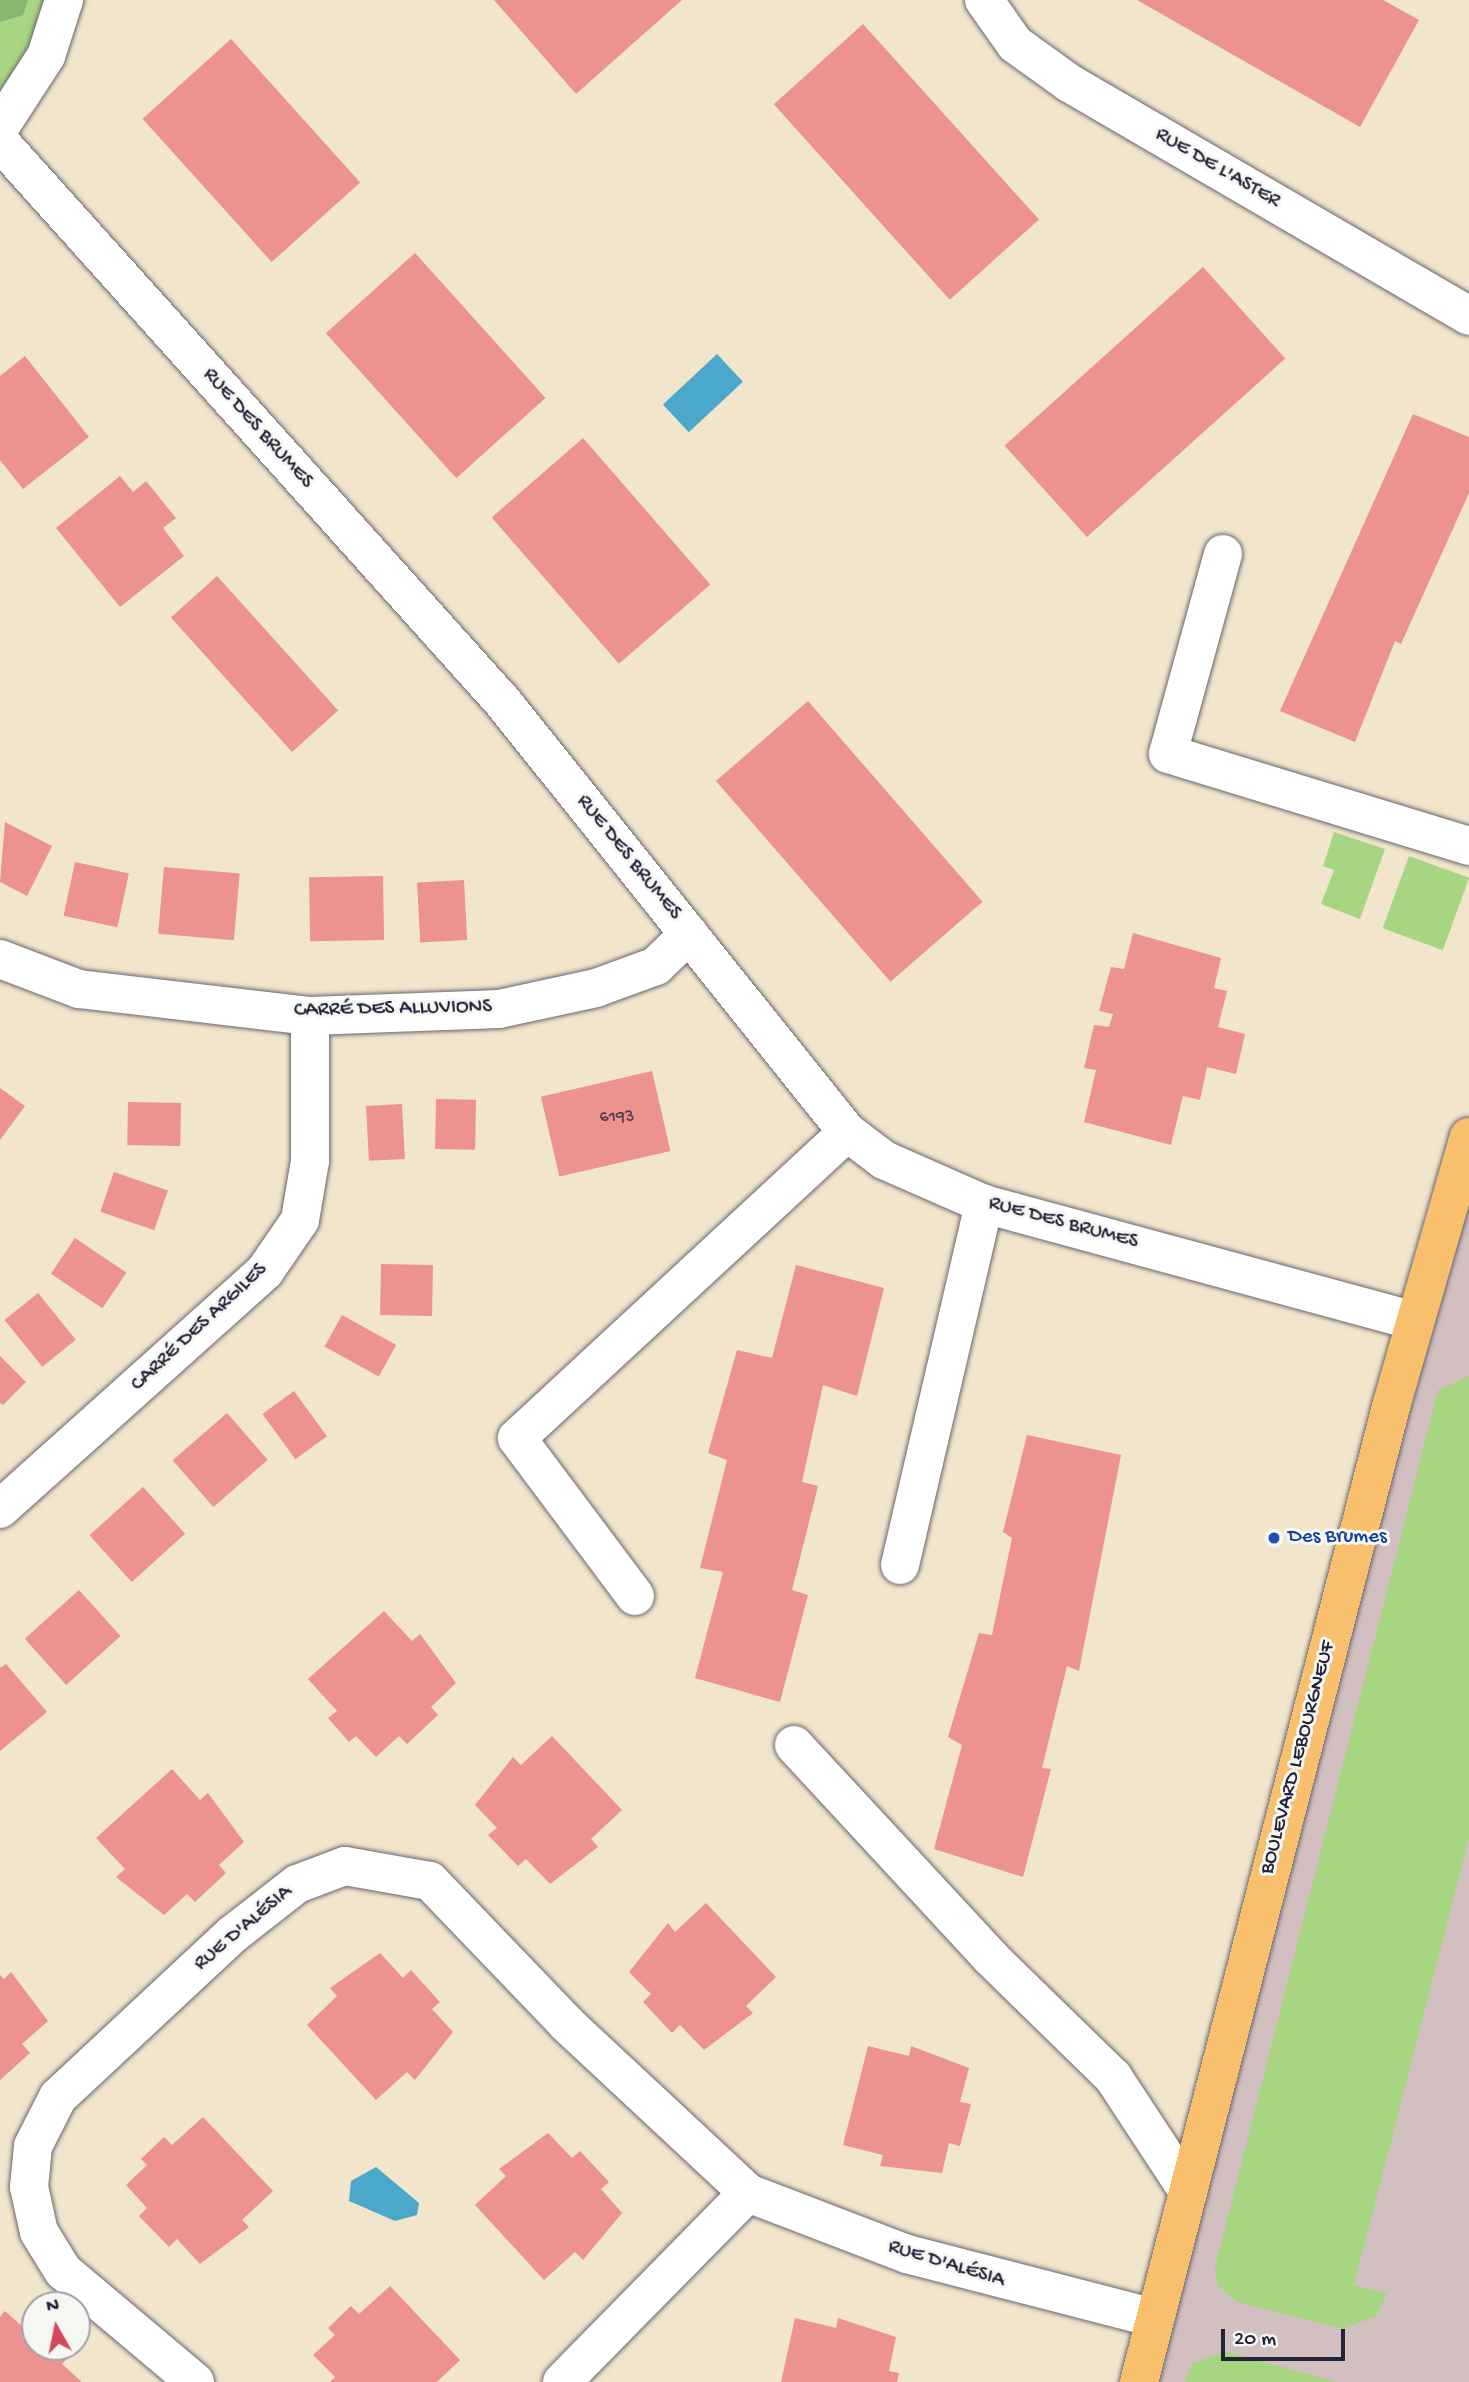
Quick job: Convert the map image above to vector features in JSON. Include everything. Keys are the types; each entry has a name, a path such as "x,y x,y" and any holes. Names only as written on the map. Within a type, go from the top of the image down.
{"main road":[{"name":"BOULEVARD LEBOURGNEUF","path":"1139,2382 1151,2317 1414,1321 1469,1137"}],"street":[{"path":"0,127 46,56 64,0"},
{"name":"RUE DE L'ASTER","path":"984,0 1014,44 1069,83 1469,316"},
{"name":"RUE DES BRUMES","path":"0,142 502,701 847,1132 884,1160 984,1204 1414,1321"},
{"path":"1223,554 1168,754 1469,846"},
{"name":"CARRÉ DES ALLUVIONS","path":"0,959 79,989 310,1016 523,1004 656,967 689,934"},
{"name":"CARRÉ DES ARGILES","path":"0,1509 265,1272 300,1220 310,1161 310,1016"},
{"path":"635,1596 517,1437 847,1132"},
{"path":"900,1565 984,1204"},
{"path":"794,1745 990,1957 1113,2077 1186,2188"},
{"name":"RUE D'ALÉSIA","path":"195,2382 63,2271 39,2232 29,2188 33,2146 58,2097 233,1934 297,1884 337,1869 381,1868 430,1881 567,2024 748,2193 907,2254 1151,2317"},
{"path":"562,2382 748,2193"}],"shaded area":[{"path":"1469,1137 1469,2382 1139,2382"}],"green space":[{"path":"0,0 64,0 0,127"},
{"path":"0,0 28,0 23,15 0,22"},
{"path":"1334,832 1385,849 1360,919 1321,904 1334,870 1323,866"},
{"path":"1409,856 1469,878 1443,950 1383,928"},
{"path":"1469,1376 1469,1838 1354,2285 1387,2293 1376,2316 1343,2329 1237,2302 1217,2285 1215,2267 1438,1390"},
{"path":"1225,2351 1336,2382 1185,2382 1192,2364"}],"water":[{"path":"717,354 743,382 689,432 663,404"},
{"path":"376,2167 419,2203 417,2215 395,2221 349,2201 351,2181"}],"building":[{"path":"494,0 682,0 576,94"},
{"path":"1137,0 1383,0 1419,20 1360,127"},
{"path":"863,24 1039,219 950,300 774,104"},
{"path":"231,39 360,182 272,262 143,119"},
{"path":"415,253 545,398 456,478 326,333"},
{"path":"1203,267 1285,358 1087,537 1005,446"},
{"path":"25,356 89,437 23,489 0,460 0,376"},
{"path":"1413,414 1469,437 1469,493 1401,644 1395,641 1355,742 1280,711"},
{"path":"583,438 710,584 619,664 492,517"},
{"path":"120,476 133,492 146,481 176,518 163,528 184,556 120,607 56,528"},
{"path":"217,576 338,711 292,752 171,617"},
{"path":"808,701 983,902 890,982 716,781"},
{"path":"5,822 52,846 27,896 0,882"},
{"path":"75,862 129,873 117,927 64,916"},
{"path":"164,867 240,874 234,940 158,934"},
{"path":"383,876 384,940 310,941 309,877"},
{"path":"464,880 467,940 420,942 417,882"},
{"path":"1133,933 1221,958 1214,988 1227,991 1218,1027 1245,1034 1236,1074 1207,1067 1200,1100 1183,1096 1171,1145 1084,1122 1096,1070 1084,1068 1094,1025 1109,1027 1113,1014 1099,1011 1111,967 1124,969"},
{"path":"652,1071 670,1151 559,1177 541,1097"},
{"path":"0,1088 25,1106 0,1140"},
{"path":"436,1099 476,1100 475,1150 435,1149"},
{"path":"128,1102 181,1103 180,1146 127,1145"},
{"path":"402,1104 405,1159 369,1161 366,1106"},
{"path":"114,1172 168,1191 154,1230 100,1212"},
{"path":"75,1238 126,1273 102,1308 51,1274"},
{"path":"381,1264 433,1265 432,1316 380,1315"},
{"path":"796,1265 884,1288 857,1396 823,1385 802,1482 818,1486 792,1590 808,1595 780,1702 695,1678 723,1572 700,1568 727,1460 708,1453 737,1350 772,1358"},
{"path":"38,1293 76,1340 42,1367 5,1320"},
{"path":"342,1315 396,1345 379,1377 325,1346"},
{"path":"0,1356 26,1382 3,1405 0,1403"},
{"path":"294,1391 327,1436 295,1459 262,1414"},
{"path":"227,1413 268,1460 213,1507 173,1460"},
{"path":"1027,1435 1121,1455 1079,1671 1067,1666 1042,1768 1051,1769 1023,1877 934,1849 962,1745 948,1737 979,1633 992,1635 1012,1538 1003,1532"},
{"path":"143,1487 185,1534 132,1582 89,1535"},
{"path":"79,1590 120,1636 66,1685 25,1639"},
{"path":"384,1611 412,1641 420,1634 456,1683 431,1707 438,1715 407,1744 399,1736 376,1757 356,1736 349,1742 328,1718 337,1711 308,1679"},
{"path":"6,1664 47,1712 0,1751 0,1668"},
{"path":"552,1736 622,1810 591,1839 598,1847 550,1884 526,1859 518,1866 488,1835 497,1828 475,1805 513,1757 521,1765"},
{"path":"172,1769 200,1800 208,1793 244,1842 219,1865 226,1873 195,1902 187,1894 164,1915 116,1877 125,1869 96,1838"},
{"path":"706,1903 776,1977 746,2006 753,2013 704,2050 680,2025 672,2033 643,2002 651,1994 629,1972 668,1923 675,1932"},
{"path":"380,1953 403,1978 411,1970 440,2002 432,2009 453,2032 415,2080 407,2072 376,2100 307,2025 337,1996 330,1988"},
{"path":"11,1972 48,2021 22,2044 30,2053 0,2080 0,1975 4,1979"},
{"path":"868,2046 909,2056 911,2046 969,2068 960,2102 971,2104 960,2146 949,2143 942,2173 880,2166 883,2155 843,2145"},
{"path":"203,2117 273,2191 242,2220 249,2227 200,2264 177,2239 169,2247 139,2216 147,2208 126,2185 147,2165 141,2159 164,2137 172,2145"},
{"path":"548,2133 572,2158 580,2151 609,2182 601,2189 622,2213 583,2260 575,2252 544,2280 475,2205 506,2176 499,2169"},
{"path":"390,2286 460,2360 437,2382 330,2382 335,2377 313,2355 335,2335 328,2328 351,2306 359,2314"},
{"path":"5,2311 21,2325 21,2361 65,2361 62,2364 82,2382 0,2382 0,2317"},
{"path":"795,2318 836,2328 838,2318 896,2337 889,2371 899,2373 897,2382 781,2382"}],"place":[{"name":"Des Brumes","path":"1274,1538"}]}
